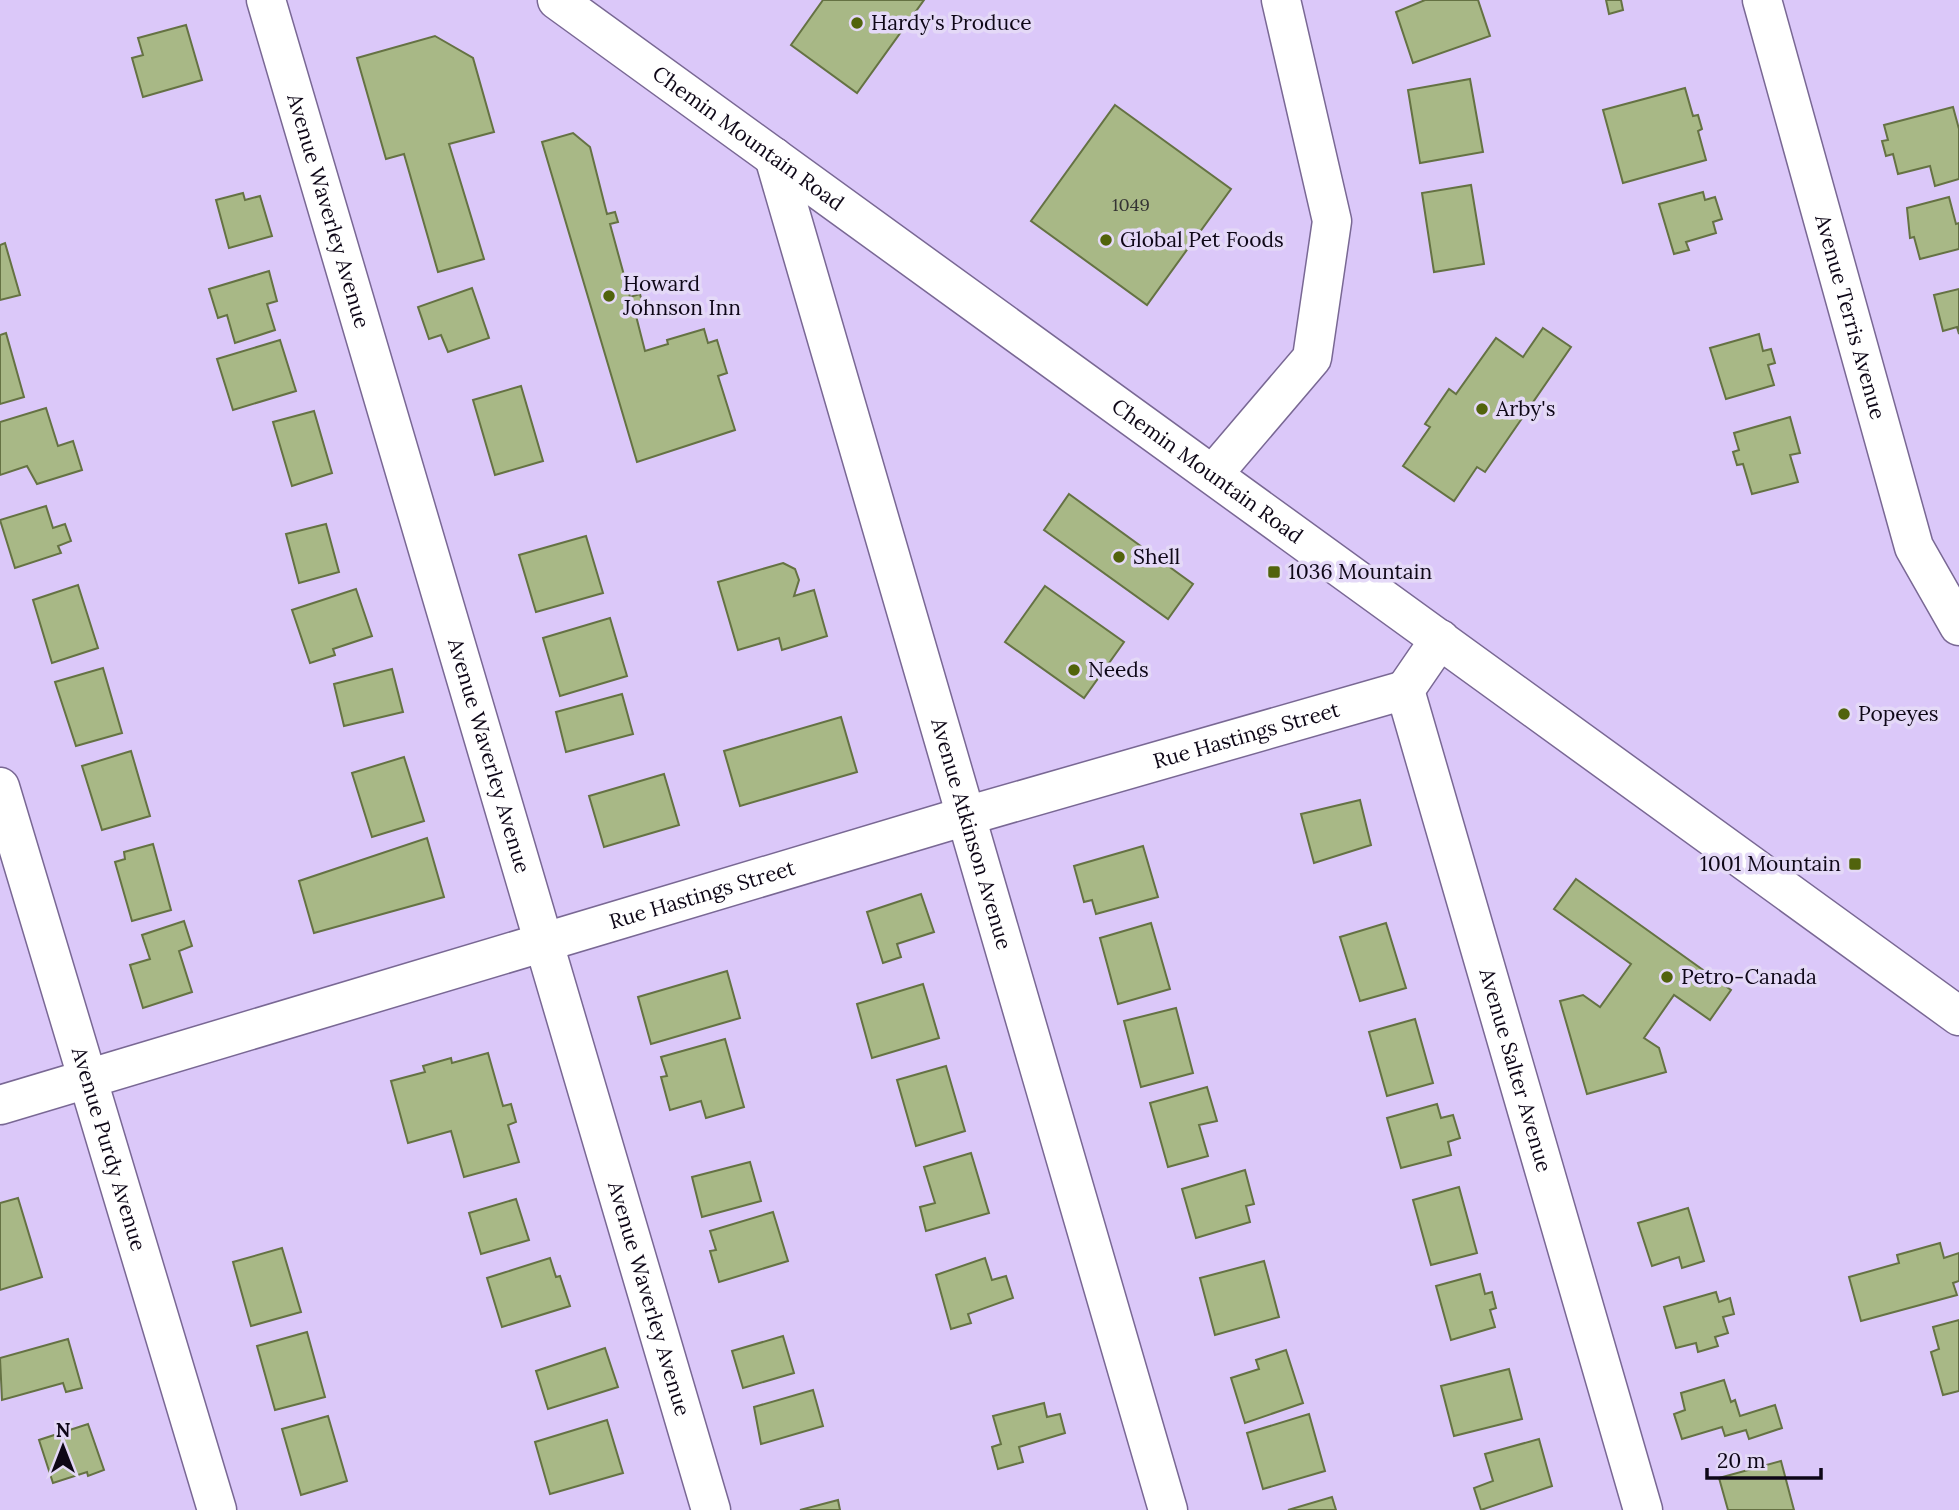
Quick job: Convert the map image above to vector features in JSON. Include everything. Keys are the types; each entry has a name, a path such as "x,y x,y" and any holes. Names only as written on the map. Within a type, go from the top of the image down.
{"street":[{"name":"Avenue Waverley Avenue","path":"266,0 711,1510"},
{"name":"Chemin Mountain Road","path":"557,0 1959,1016"},
{"path":"1214,474 1312,358 1332,221 1281,0"},
{"name":"Avenue Terris Avenue","path":"1762,0 1914,547 1959,626"},
{"name":"Avenue Atkinson Avenue","path":"774,157 1168,1510"},
{"path":"1405,690 1440,639"},
{"name":"Rue Hastings Street","path":"0,1105 966,816 1405,690"},
{"name":"Avenue Salter Avenue","path":"1405,690 1643,1510"},
{"name":"Avenue Purdy Avenue","path":"0,788 216,1510"}],"building":[{"path":"823,0 924,0 857,93 791,45"},
{"path":"1425,0 1478,0 1490,36 1413,63 1396,12"},
{"path":"1606,0 1621,0 1623,10 1609,14"},
{"path":"186,25 202,80 143,97 132,58 143,55 138,38"},
{"path":"435,36 473,58 494,132 449,144 484,259 438,272 404,154 386,159 357,58"},
{"path":"1470,79 1483,152 1420,163 1408,90"},
{"path":"1685,88 1693,116 1698,115 1702,129 1698,131 1706,160 1623,183 1603,110"},
{"path":"1115,105 1231,189 1147,305 1031,221"},
{"path":"1953,107 1959,129 1959,179 1935,186 1930,166 1898,174 1893,154 1886,156 1882,141 1888,140 1884,125"},
{"name":"Howard Johnson Inn","path":"573,133 590,147 607,214 615,212 618,222 610,224 630,297 640,294 643,306 634,308 645,351 668,344 667,340 704,329 708,343 717,340 727,373 718,376 735,430 637,462 542,142"},
{"path":"1471,185 1484,264 1434,272 1422,193"},
{"path":"1703,192 1705,200 1715,197 1722,219 1713,222 1716,233 1686,242 1689,250 1674,254 1659,204"},
{"path":"243,193 245,200 260,196 272,236 229,248 216,200"},
{"path":"1949,197 1956,224 1959,223 1959,249 1920,259 1914,237 1910,238 1907,208"},
{"path":"5,243 20,295 0,300 0,245"},
{"path":"269,271 277,301 267,304 275,330 235,343 227,315 218,318 209,289"},
{"path":"472,288 489,338 448,352 441,335 429,339 418,307"},
{"path":"1959,289 1959,334 1957,327 1943,331 1934,295"},
{"name":"Arby's","path":"1543,328 1571,347 1485,472 1477,467 1454,501 1403,466 1430,427 1425,424 1449,389 1456,394 1496,338 1523,357"},
{"path":"6,333 24,397 0,404 0,335"},
{"path":"1759,334 1763,351 1771,349 1775,363 1768,365 1774,385 1726,399 1710,348"},
{"path":"280,340 296,391 233,410 217,359"},
{"path":"521,386 543,461 495,475 473,400"},
{"path":"46,408 58,446 73,441 82,470 37,484 27,466 0,475 0,422"},
{"path":"314,411 332,473 292,486 273,422"},
{"path":"1790,417 1800,453 1790,455 1798,482 1752,494 1743,464 1737,465 1733,452 1739,450 1734,433"},
{"name":"Shell","path":"1069,494 1193,584 1168,619 1044,530"},
{"path":"46,506 53,528 65,524 71,541 58,546 61,553 15,568 0,520"},
{"path":"326,524 339,572 299,583 286,534"},
{"path":"586,536 603,593 536,612 519,555"},
{"path":"783,563 795,569 799,580 794,596 814,590 827,636 782,650 779,638 738,650 718,582"},
{"path":"78,585 98,648 52,663 33,600"},
{"name":"Needs","path":"1045,586 1124,642 1084,698 1005,642"},
{"path":"356,589 372,636 333,649 335,655 310,663 292,610"},
{"path":"610,618 627,676 560,696 543,638"},
{"path":"103,668 122,733 76,746 55,682"},
{"path":"392,669 403,712 344,726 334,684"},
{"path":"622,694 633,734 566,752 556,712"},
{"path":"841,717 857,772 740,806 724,751"},
{"path":"131,751 150,816 102,830 82,766"},
{"path":"404,757 424,821 372,837 352,773"},
{"path":"664,774 679,825 604,847 589,796"},
{"path":"1360,800 1371,845 1314,863 1301,814"},
{"path":"427,838 444,897 314,933 299,881"},
{"path":"153,844 171,910 132,921 115,862 125,859 124,852"},
{"path":"1143,846 1158,897 1096,914 1092,900 1084,902 1074,866"},
{"name":"Petro-Canada","path":"1576,879 1731,990 1710,1020 1674,995 1644,1038 1659,1048 1666,1072 1587,1094 1560,1001 1583,995 1600,1007 1631,964 1554,909"},
{"path":"921,894 934,932 897,944 901,957 883,963 867,912"},
{"path":"184,921 192,946 179,951 192,992 143,1008 130,965 150,959 142,935"},
{"path":"1151,923 1170,989 1118,1004 1100,938"},
{"path":"1386,923 1406,988 1360,1001 1340,937"},
{"path":"727,971 740,1018 651,1044 638,997"},
{"path":"923,984 939,1038 872,1058 857,1004"},
{"path":"1176,1008 1193,1073 1141,1087 1124,1021"},
{"path":"1415,1019 1433,1083 1387,1096 1369,1032"},
{"path":"725,1039 744,1107 706,1118 701,1101 670,1110 661,1077 667,1076 661,1057"},
{"path":"488,1053 503,1106 511,1104 516,1122 508,1125 519,1162 464,1177 451,1131 408,1143 391,1081 425,1072 423,1066 451,1058 452,1063"},
{"path":"946,1066 965,1131 916,1146 897,1080"},
{"path":"1207,1087 1217,1121 1199,1125 1208,1156 1168,1167 1150,1103"},
{"path":"1437,1104 1441,1118 1453,1115 1460,1138 1448,1142 1451,1155 1401,1168 1387,1118"},
{"path":"971,1153 989,1213 926,1231 920,1207 935,1203 924,1167"},
{"path":"750,1162 761,1201 702,1217 692,1177"},
{"path":"1245,1170 1254,1204 1246,1206 1250,1222 1196,1238 1182,1189"},
{"path":"1459,1187 1477,1253 1431,1265 1413,1200"},
{"path":"18,1198 42,1277 0,1290 0,1203"},
{"path":"516,1199 529,1240 481,1254 469,1213"},
{"path":"1688,1208 1704,1261 1682,1268 1679,1257 1652,1266 1638,1223"},
{"path":"773,1212 788,1261 719,1282 710,1251 716,1250 710,1231"},
{"path":"1940,1243 1944,1258 1959,1253 1959,1281 1953,1283 1957,1295 1861,1321 1849,1277 1899,1263 1897,1255"},
{"path":"282,1248 301,1312 251,1326 233,1262"},
{"path":"550,1258 556,1277 560,1276 570,1306 502,1327 487,1278"},
{"path":"985,1258 992,1280 1006,1276 1013,1298 968,1314 971,1323 951,1329 936,1275"},
{"path":"1264,1261 1279,1317 1215,1335 1200,1278"},
{"path":"1480,1274 1485,1294 1492,1292 1496,1308 1490,1310 1495,1327 1451,1340 1436,1286"},
{"path":"1716,1292 1719,1302 1730,1298 1734,1314 1723,1317 1728,1333 1715,1337 1718,1346 1698,1352 1696,1343 1676,1348 1664,1307"},
{"path":"1959,1320 1959,1391 1943,1395 1931,1352 1939,1349 1933,1327"},
{"path":"307,1332 325,1397 275,1410 257,1346"},
{"path":"783,1336 794,1373 743,1388 732,1351"},
{"path":"68,1339 82,1388 66,1392 63,1383 2,1400 0,1358"},
{"path":"605,1348 618,1387 548,1409 536,1371"},
{"path":"1286,1350 1303,1403 1245,1423 1231,1378 1259,1369 1256,1360"},
{"path":"1509,1369 1522,1419 1454,1436 1441,1386"},
{"path":"1724,1380 1731,1402 1735,1400 1740,1416 1775,1405 1782,1428 1749,1439 1746,1430 1725,1436 1722,1427 1682,1439 1674,1414 1685,1410 1681,1393"},
{"path":"813,1390 823,1426 761,1444 754,1407"},
{"path":"1044,1403 1047,1417 1060,1414 1065,1433 1019,1447 1023,1462 998,1469 992,1447 1001,1444 993,1416"},
{"path":"1309,1414 1325,1471 1263,1489 1247,1433"},
{"path":"328,1416 347,1481 301,1495 282,1429"},
{"path":"607,1420 623,1473 550,1494 535,1442"},
{"path":"88,1424 104,1470 88,1476 87,1472 53,1483 39,1440"},
{"path":"1539,1439 1552,1486 1481,1510 1474,1488 1493,1481 1485,1454"},
{"path":"1781,1461 1794,1510 1728,1510 1719,1478"},
{"path":"1332,1497 1336,1510 1288,1510"},
{"path":"838,1500 840,1510 800,1510"}],"place":[{"name":"Hardy's Produce","path":"857,23"},
{"name":"Global Pet Foods","path":"1106,240"},
{"name":"Howard Johnson Inn","path":"609,296"},
{"name":"Arby's","path":"1482,409"},
{"name":"Shell","path":"1119,557"},
{"name":"1036 Mountain","path":"1274,572"},
{"name":"Needs","path":"1074,670"},
{"name":"Popeyes","path":"1844,714"},
{"name":"1001 Mountain","path":"1855,864"},
{"name":"Petro-Canada","path":"1667,977"}]}
